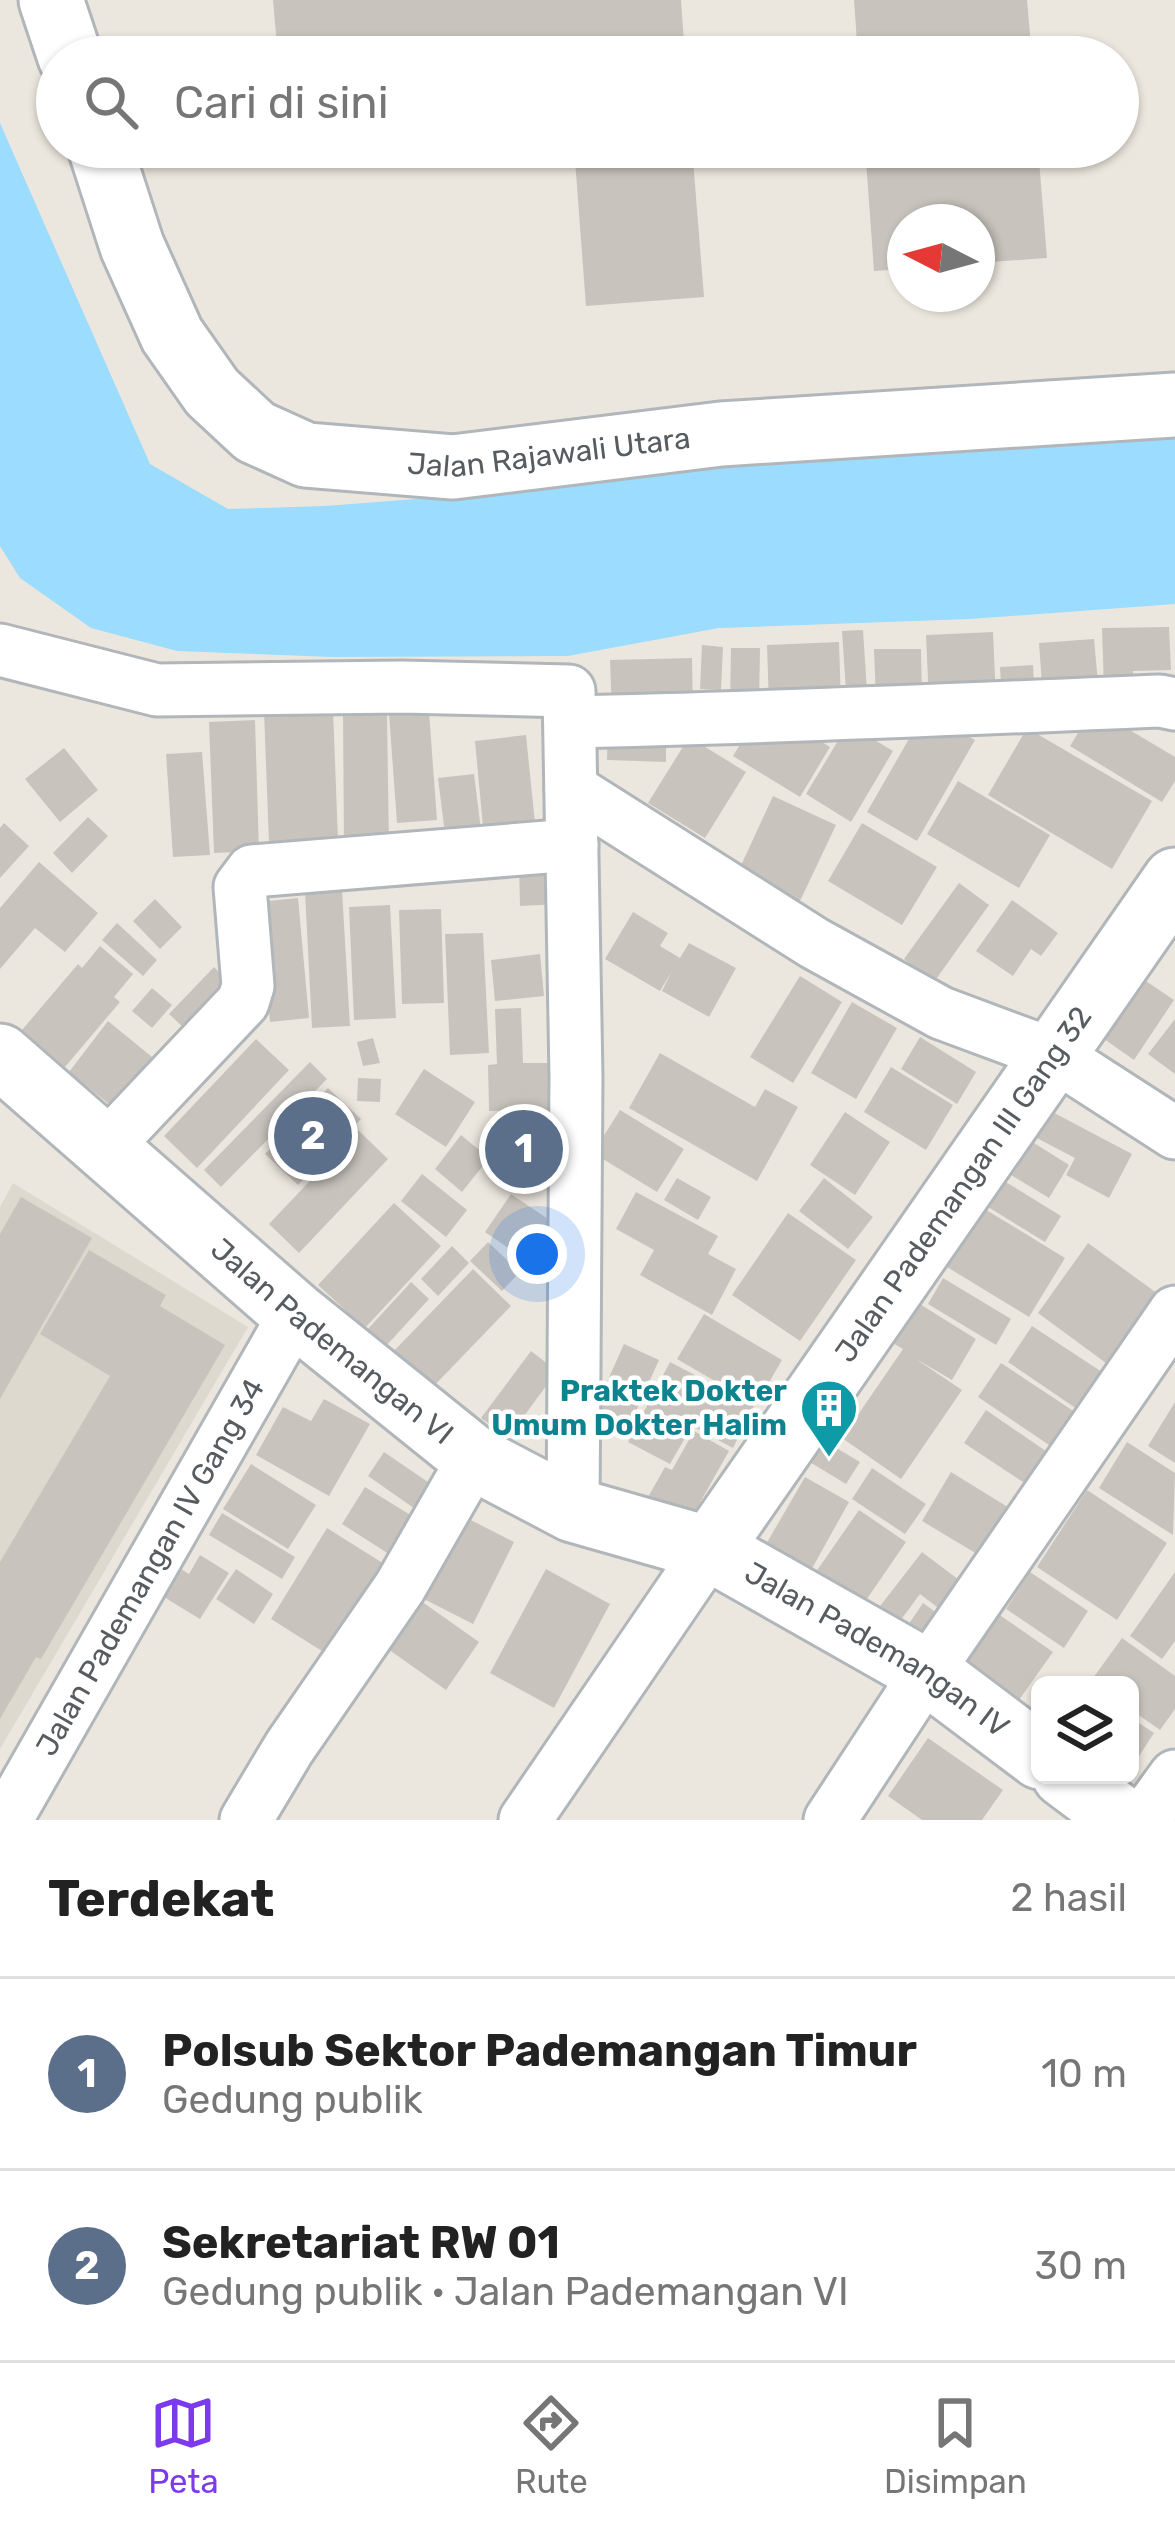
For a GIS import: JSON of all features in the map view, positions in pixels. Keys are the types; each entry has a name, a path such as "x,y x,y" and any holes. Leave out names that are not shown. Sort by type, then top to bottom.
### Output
{"street":[{"path":"51,0 63,36"},
{"name":"Jalan Rajawali Utara","path":"107,168 133,245 172,335 212,392 255,432 306,455 453,467 721,434 1175,405"},
{"path":"0,650 157,690 402,687 570,707 746,718 921,708 1175,704"},
{"path":"570,707 577,1077 573,1510"},
{"path":"571,789 832,953 941,1013 1054,1055 1175,1132"},
{"path":"104,1148 238,1012 248,986 240,887 252,871 572,845"},
{"name":"Jalan Pademangan III Gang 32","path":"710,1549 1175,880"},
{"name":"Jalan Pademangan VI","path":"0,1056 296,1314 474,1459 573,1510 710,1549"},
{"path":"830,1820 1175,1312"},
{"name":"Jalan Pademangan IV Gang 34","path":"6,1820 296,1314"},
{"path":"246,1820 400,1587 474,1459"},
{"path":"525,1820 710,1549"},
{"name":"Jalan Pademangan IV","path":"710,1549 927,1672 1031,1749"},
{"path":"1143,1820 1175,1776"},
{"path":"1076,1784 1124,1820"}],"shaded area":[{"path":"13,1183 248,1327 0,1749 0,1207"}],"water":[{"path":"0,123 150,464 228,509 519,491 750,446 1175,436 1175,604 970,619 719,628 568,656 332,657 177,651 91,628 20,578 0,546"}],"building":[{"path":"273,0 681,0 684,36 276,36"},
{"path":"854,0 1027,0 1030,36 857,36"},
{"path":"576,168 694,168 704,297 586,306"},
{"path":"867,168 1040,168 1047,258 995,262 995,204 887,204 887,270 874,271"},
{"path":"1169,627 1171,670 1133,671 1134,689 1104,690 1102,628"},
{"path":"863,630 868,706 847,707 842,631"},
{"path":"993,632 996,699 929,702 926,635"},
{"path":"1094,639 1099,694 1043,699 1039,643"},
{"path":"839,642 841,703 769,706 767,645"},
{"path":"702,645 723,647 721,690 700,689"},
{"path":"731,648 760,648 759,707 730,706"},
{"path":"874,649 921,649 922,700 876,701"},
{"path":"692,658 693,712 612,714 610,660"},
{"path":"1033,665 1035,701 1002,703 1000,667"},
{"path":"1093,708 1175,757 1175,781 1162,802 1070,746"},
{"path":"333,709 338,840 269,843 264,712"},
{"path":"925,711 975,740 917,841 867,812"},
{"path":"429,712 437,820 397,823 389,714"},
{"path":"387,714 389,847 344,848 343,715"},
{"path":"783,718 830,747 800,797 733,756 754,721"},
{"path":"255,720 259,851 214,853 209,722"},
{"path":"608,724 666,725 666,762 607,760"},
{"path":"848,724 893,751 851,822 806,794"},
{"path":"1027,728 1152,801 1112,869 988,795"},
{"path":"526,735 535,823 483,827 475,741"},
{"path":"689,737 746,772 705,838 648,803"},
{"path":"64,748 98,790 60,822 25,779"},
{"path":"202,752 210,855 173,857 166,754"},
{"path":"474,774 481,830 445,834 438,778"},
{"path":"958,781 1050,835 1019,888 927,834"},
{"path":"773,796 836,825 800,901 738,872"},
{"path":"88,817 108,836 72,873 53,853"},
{"path":"4,823 29,846 0,878 0,828"},
{"path":"862,823 937,867 902,925 828,881"},
{"path":"39,862 98,913 65,952 35,928 0,969 0,908"},
{"path":"561,863 562,904 520,906 519,864"},
{"path":"959,883 989,905 934,982 904,959"},
{"path":"342,890 350,1026 312,1028 305,892"},
{"path":"298,898 309,1018 270,1022 259,902"},
{"path":"155,899 182,927 160,949 133,921"},
{"path":"1012,900 1058,933 1041,956 1031,949 1013,976 976,951"},
{"path":"390,905 396,1018 354,1020 349,907"},
{"path":"441,909 444,1003 402,1004 399,910"},
{"path":"633,912 668,933 660,946 680,958 689,943 736,968 709,1017 662,991 672,971 660,991 605,959"},
{"path":"117,923 157,960 143,976 102,940"},
{"path":"483,933 489,1053 450,1055 445,934"},
{"path":"100,946 133,974 114,997 120,1002 65,1067 22,1030 78,964 82,968"},
{"path":"540,954 544,996 495,1001 491,960"},
{"path":"214,967 232,986 187,1031 169,1014"},
{"path":"1137,975 1174,1000 1134,1060 1097,1034"},
{"path":"800,976 842,1002 793,1083 750,1057"},
{"path":"152,988 172,1005 152,1028 132,1011"},
{"path":"852,1002 897,1028 856,1099 811,1073"},
{"path":"521,1008 523,1063 557,1063 558,1110 489,1111 488,1065 497,1064 495,1009"},
{"path":"1175,1019 1175,1074 1148,1054"},
{"path":"108,1021 163,1066 124,1116 69,1072"},
{"path":"920,1037 976,1072 957,1104 901,1069"},
{"path":"373,1038 380,1063 363,1066 357,1042"},
{"path":"256,1039 289,1070 197,1168 164,1136"},
{"path":"660,1053 755,1107 765,1089 798,1107 757,1181 629,1108"},
{"path":"310,1062 327,1079 221,1187 204,1170"},
{"path":"891,1067 953,1105 926,1150 864,1112"},
{"path":"424,1069 475,1102 446,1147 395,1114"},
{"path":"358,1078 381,1079 380,1102 357,1101"},
{"path":"328,1088 361,1119 298,1185 265,1154"},
{"path":"1043,1107 1132,1154 1109,1198 1066,1175 1075,1158 1029,1134"},
{"path":"620,1110 684,1149 657,1192 593,1153"},
{"path":"845,1112 890,1142 855,1195 810,1165"},
{"path":"546,1117 548,1179 503,1181 501,1118"},
{"path":"358,1130 388,1159 299,1253 269,1224"},
{"path":"461,1135 489,1158 462,1192 435,1169"},
{"path":"1031,1141 1069,1165 1049,1198 1011,1175"},
{"path":"422,1174 467,1210 446,1237 401,1201"},
{"path":"996,1176 1061,1216 1045,1242 980,1202"},
{"path":"677,1178 711,1197 698,1220 664,1200"},
{"path":"824,1178 873,1217 848,1249 799,1211"},
{"path":"636,1192 718,1236 708,1254 736,1269 712,1315 640,1275 654,1250 616,1229"},
{"path":"511,1194 551,1221 524,1259 485,1232"},
{"path":"21,1197 92,1238 0,1399 0,1234"},
{"path":"394,1203 441,1246 365,1328 318,1285"},
{"path":"983,1208 1065,1258 1029,1317 947,1267"},
{"path":"788,1213 856,1260 800,1341 732,1295"},
{"path":"488,1242 520,1272 502,1291 470,1261"},
{"path":"1088,1243 1165,1299 1114,1369 1038,1313"},
{"path":"452,1246 469,1263 438,1296 421,1279"},
{"path":"89,1250 166,1295 160,1306 225,1345 41,1659 36,1657 0,1719 0,1562 110,1376 40,1334"},
{"path":"473,1269 511,1306 429,1391 391,1354"},
{"path":"943,1278 1011,1319 996,1345 928,1304"},
{"path":"411,1282 429,1299 385,1347 367,1330"},
{"path":"910,1298 976,1339 952,1380 916,1359 962,1390 901,1479 842,1438 903,1349 886,1339"},
{"path":"704,1314 782,1360 756,1405 677,1359"},
{"path":"1032,1326 1102,1372 1077,1409 1008,1362"},
{"path":"624,1344 659,1360 624,1438 589,1422"},
{"path":"531,1351 557,1371 508,1438 481,1418"},
{"path":"670,1362 754,1406 733,1448 692,1426 670,1464 628,1442"},
{"path":"1001,1363 1081,1416 1058,1451 978,1397"},
{"path":"324,1399 370,1424 329,1496 256,1455 283,1407 311,1421"},
{"path":"1175,1402 1175,1463 1148,1446"},
{"path":"986,1410 1053,1456 1032,1488 964,1443"},
{"path":"694,1431 729,1451 693,1515 643,1506 665,1467 672,1470"},
{"name":"Praktek Dokter Umum Dokter Halim","path":"811,1433 860,1462 846,1484 798,1455"},
{"path":"1127,1442 1175,1473 1173,1535 1099,1488"},
{"path":"384,1452 447,1495 431,1520 368,1476"},
{"path":"251,1464 316,1505 288,1549 223,1509"},
{"path":"872,1468 926,1504 905,1534 852,1499"},
{"path":"951,1472 1011,1509 982,1557 922,1521"},
{"path":"805,1477 849,1502 810,1572 765,1546"},
{"path":"365,1487 430,1527 406,1565 342,1524"},
{"path":"1087,1490 1167,1543 1117,1620 1037,1567"},
{"path":"859,1510 906,1542 858,1612 811,1579"},
{"path":"222,1513 295,1557 282,1579 209,1535"},
{"path":"459,1514 514,1542 473,1624 418,1596"},
{"path":"327,1528 389,1567 333,1658 271,1619"},
{"path":"922,1552 971,1589 950,1617 920,1594 897,1625 877,1610"},
{"path":"200,1555 229,1573 200,1619 154,1591 171,1563 189,1574"},
{"path":"236,1569 273,1594 254,1624 216,1599"},
{"path":"546,1569 610,1604 554,1708 490,1673"},
{"path":"1030,1572 1088,1611 1064,1648 1006,1609"},
{"path":"1175,1572 1175,1641 1162,1659 1130,1636"},
{"path":"404,1589 479,1642 446,1690 371,1637"},
{"path":"923,1603 948,1621 930,1649 904,1631"},
{"path":"997,1613 1053,1652 1036,1676 1031,1676 1014,1707 959,1668"},
{"path":"1122,1638 1175,1676 1175,1709 1160,1730 1139,1715 1139,1676 1095,1676"},
{"path":"1139,1723 1154,1733 1139,1756"},
{"path":"928,1738 1003,1790 982,1820 922,1820 888,1796"}],"place":[{"name":"Sekretariat RW 01","path":"313,1136"},
{"name":"Polsub Sektor Pademangan Timur","path":"524,1149"},
{"name":"Praktek Dokter Umum Dokter Halim","path":"829,1459"}]}
